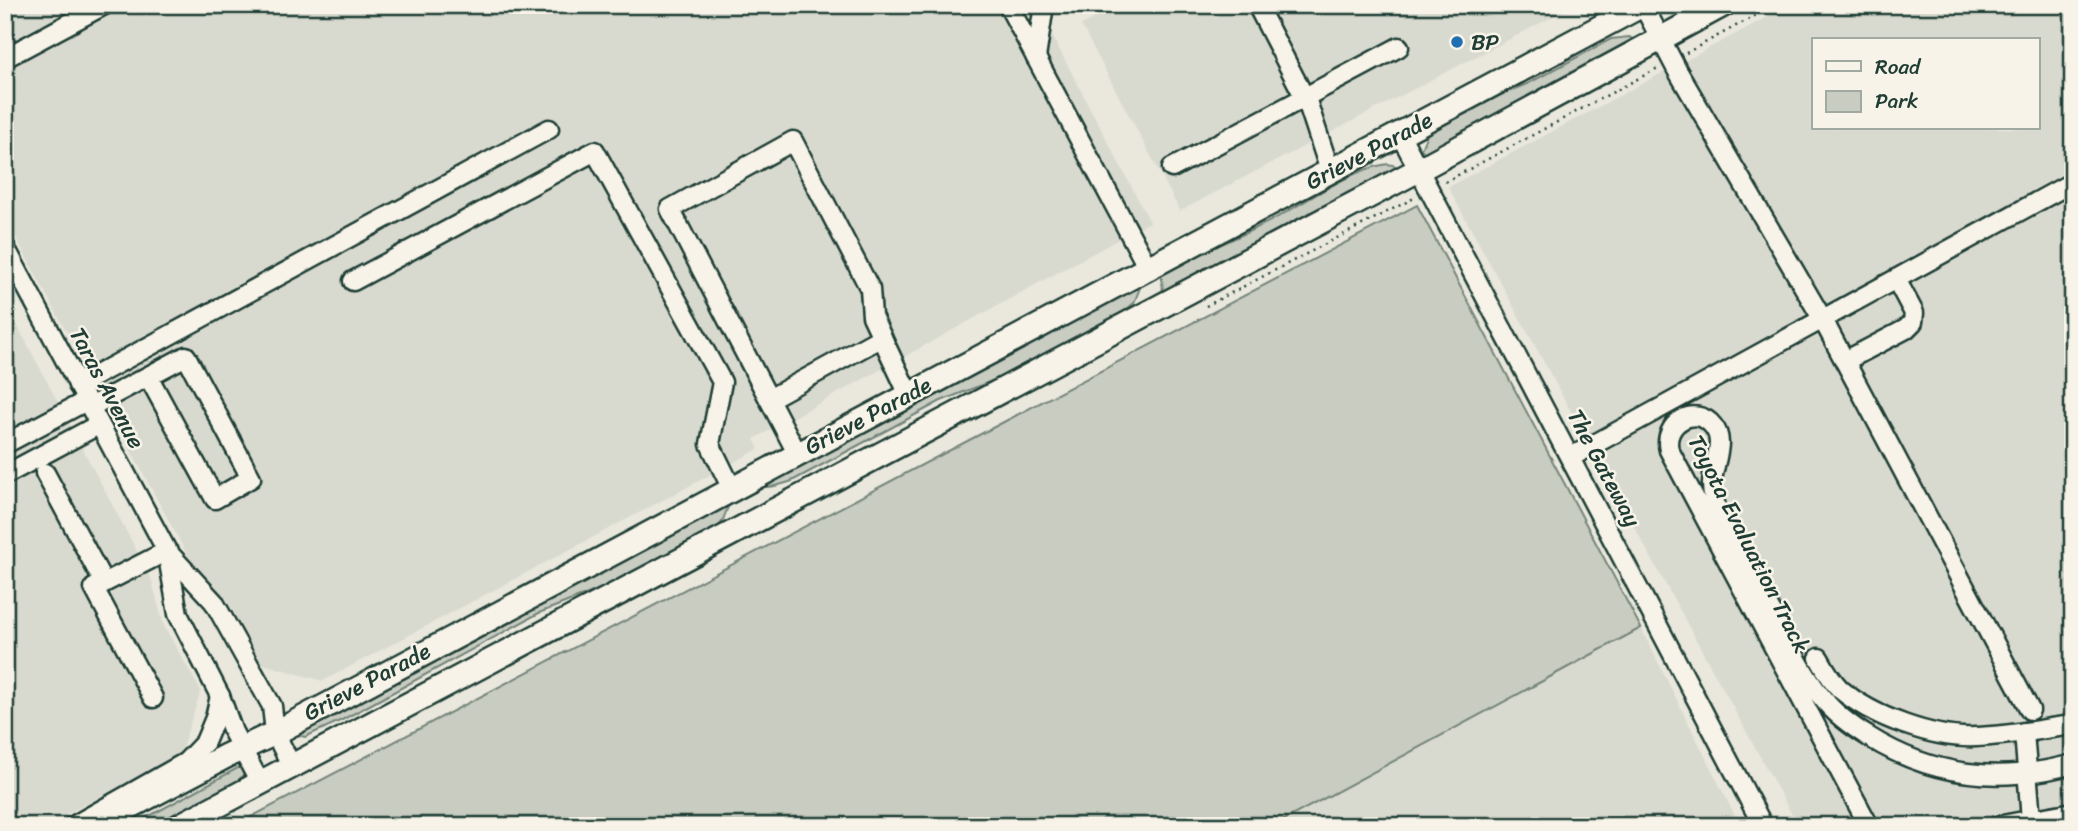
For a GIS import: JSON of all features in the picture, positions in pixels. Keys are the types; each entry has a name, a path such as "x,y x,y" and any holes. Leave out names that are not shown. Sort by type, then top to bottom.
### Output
{"main road":[{"name":"Grieve Parade","path":"93,826 275,733 1642,5"},
{"name":"Grieve Parade","path":"179,826 290,765 1425,179 1723,5"}],"street":[{"path":"5,58 104,5"},
{"path":"1008,5 1148,268"},
{"path":"1036,58 1044,5"},
{"path":"1257,5 1304,97 1331,171"},
{"path":"1642,5 1822,320 2030,710"},
{"path":"1172,168 1399,47"},
{"path":"78,384 549,129"},
{"name":"The Gateway","path":"1400,134 1763,826"},
{"path":"797,453 670,209 793,141 870,289 872,316 909,395"},
{"path":"352,281 595,151 722,382 710,444 732,489"},
{"path":"1571,457 2073,182"},
{"name":"Taras Avenue","path":"5,247 166,551 214,602 272,706 275,733 290,765"},
{"path":"1844,361 1913,322 1914,313 1896,279"},
{"path":"769,399 882,337"},
{"path":"5,444 186,356 251,478 215,499 148,376"},
{"name":"Toyota Evaluation Track","path":"1869,826 1669,450 1670,432 1684,419 1704,419 1716,430 1719,443 1712,483 1713,500 1719,515 1795,656 1824,701 1849,724 1891,751 1931,766 1965,774 2012,775 2053,770 2073,764"},
{"path":"5,475 98,425"},
{"path":"45,473 104,583"},
{"path":"153,698 94,589 166,551"},
{"name":"Taras Avenue","path":"166,551 178,614 260,783"},
{"path":"1819,658 1826,672 1840,688 1872,711 1920,729 1974,737 2073,725"},
{"path":"73,826 186,762 205,742 215,718 219,696"},
{"path":"2024,732 2031,820"},
{"path":"1997,826 2073,812"}],"path":[{"path":"1425,179 1672,61 1775,5"}],"shaded area":[{"path":"5,5 1036,5 1150,222 754,439 759,449 323,681 256,662 219,595 191,562 5,218"},
{"path":"1120,5 1575,5 1180,211 1081,25"},
{"path":"1790,5 2073,5 2073,826 1798,826 1448,187"},
{"path":"5,302 151,578 164,626 201,691 180,754 45,826 5,826"},
{"path":"1641,628 1740,826 1273,826"}],"green space":[{"path":"1611,39 1633,39 1628,46 1427,152 1421,149 1428,132 1452,115 1529,83"},
{"path":"1388,164 1396,166 1394,170 1163,294 1159,270 1258,227 1359,172"},
{"path":"1417,205 1641,628 1273,826 234,826"},
{"path":"1143,280 1134,303 1122,313 1007,375 941,401 792,481 770,487 756,486"},
{"path":"730,502 722,522 714,532 608,586 539,613 342,720 305,737 289,733"},
{"path":"247,763 247,772 229,789 161,826 131,826"}],"place":[{"name":"BP","path":"1457,42"}]}
